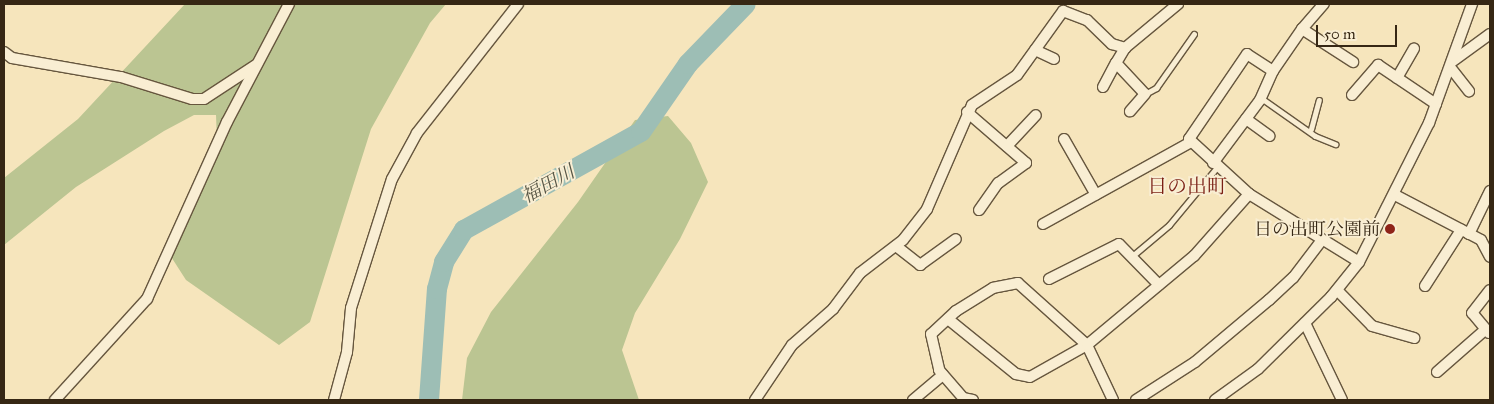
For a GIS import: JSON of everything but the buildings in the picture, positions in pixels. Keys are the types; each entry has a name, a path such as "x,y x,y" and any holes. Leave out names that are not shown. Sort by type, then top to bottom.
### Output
{"street":[{"path":"55,400 147,299 257,65 289,4"},
{"path":"334,400 347,352 351,308 392,179 417,133 518,4"},
{"path":"1103,87 1125,48 1176,4"},
{"path":"1215,164 1261,97 1273,71 1302,29 1324,4"},
{"path":"1216,400 1258,369 1337,290 1358,262 1395,195 1436,104 1472,4"},
{"path":"756,400 792,345 833,309 860,273 896,246 927,209 967,112 1017,75 1063,11 1087,20 1112,44 1125,48"},
{"path":"1302,29 1353,62"},
{"path":"1451,64 1490,34"},
{"path":"1397,78 1414,49"},
{"path":"1035,50 1054,59"},
{"path":"4,52 12,58 121,78 192,99 204,99 257,65"},
{"path":"1273,71 1247,54 1189,139 1249,194 1358,262"},
{"path":"1116,63 1145,94 1130,111"},
{"path":"1451,64 1470,91"},
{"path":"1352,95 1378,65 1436,104"},
{"path":"967,112 1026,163 998,183 979,210"},
{"path":"1007,146 1036,115"},
{"path":"1246,119 1269,136"},
{"path":"1064,139 1096,195"},
{"path":"1043,224 1191,142"},
{"path":"1425,286 1465,232 1490,190"},
{"path":"948,319 1016,374 1030,378 1087,345 1159,286 1194,256 1249,194"},
{"path":"1395,195 1481,240 1490,257"},
{"path":"896,246 920,265 956,240"},
{"path":"1136,400 1195,362 1269,300 1294,278 1322,240"},
{"path":"1049,279 1119,244 1159,286"},
{"path":"973,400 963,398 943,375 931,350 931,334 948,319 993,288 1018,283 1087,345 1113,400"},
{"path":"1337,290 1372,326 1414,338"},
{"path":"1439,366 1488,332 1472,313 1490,290"},
{"path":"1305,322 1342,400"},
{"path":"913,400 943,375"}],"lane":[{"path":"1145,94 1156,88 1194,34"},
{"path":"1261,97 1335,144"},
{"path":"1311,129 1320,100"},
{"path":"1131,257 1169,225 1215,164"}],"green space":[{"path":"185,4 446,4 430,23 371,129 310,322 279,345 186,280 168,252 217,142 216,115 194,115 164,131 76,187 4,245 4,178 78,119"},
{"path":"668,116 691,143 708,182 680,239 635,313 622,350 639,400 462,400 467,358 491,312 578,202 635,120"}],"waterway":[{"name":"福田川","path":"429,400 437,289 444,262 464,230 641,132 688,64 746,4"}],"place":[{"name":"日の出町公園前","path":"1390,229"}],"district":[{"name":"日の出町","path":"1187,186"}]}
